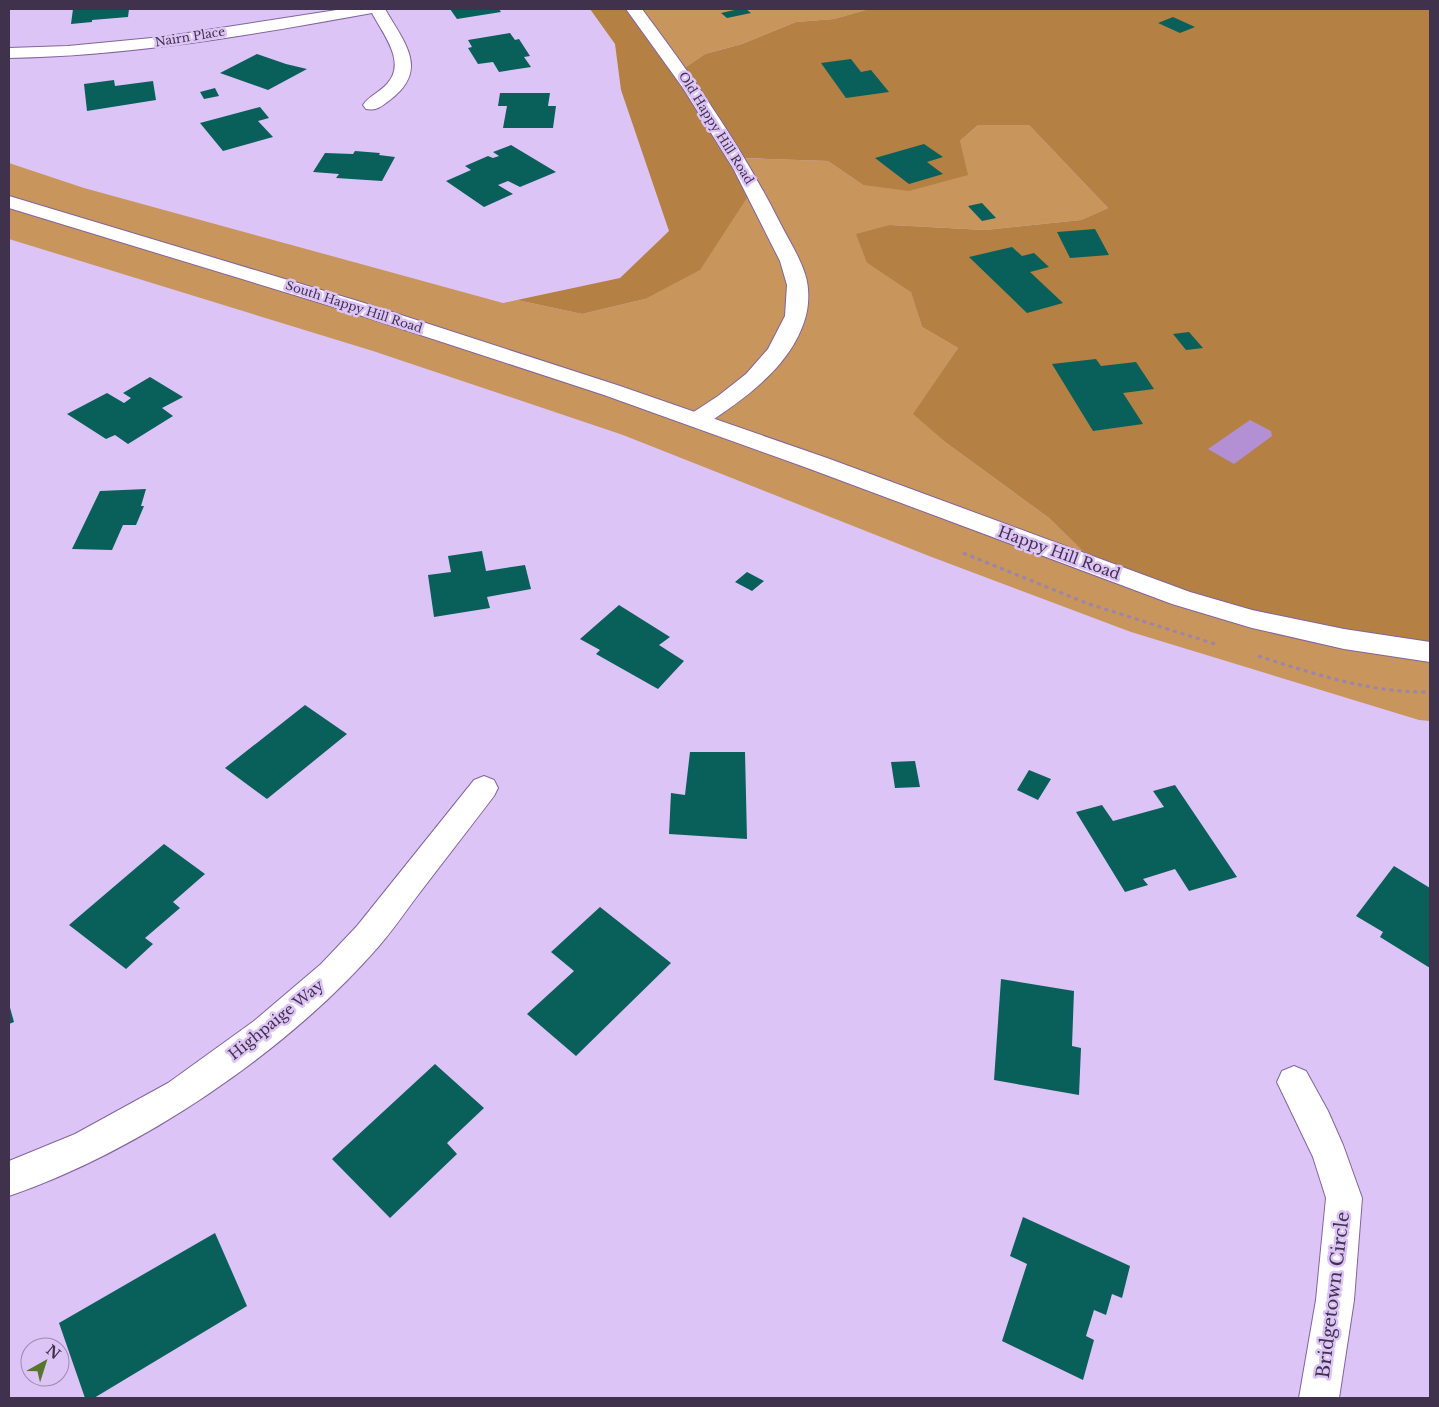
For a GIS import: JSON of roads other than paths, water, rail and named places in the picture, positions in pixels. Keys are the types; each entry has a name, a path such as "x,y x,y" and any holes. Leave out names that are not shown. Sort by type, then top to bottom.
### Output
{"street":[{"name":"Nairn Place","path":"9,53 68,52 162,42 371,9"},
{"path":"372,106 389,94 400,83 405,69 404,57 377,9"},
{"name":"Old Happy Hill Road","path":"634,9 696,92 737,158 754,188 795,273 798,297 794,321 782,345 762,371 734,396 697,420"},
{"name":"South Happy Hill Road","path":"9,202 272,281 551,370 697,420"},
{"name":"Happy Hill Road","path":"697,420 1182,598 1252,619 1344,639 1430,652"},
{"name":"Highpaige Way","path":"9,1180 88,1146 180,1094 266,1032 332,974 368,936 484,788"},
{"name":"Bridgetown Circle","path":"1294,1082 1320,1131 1344,1198 1335,1300 1319,1398"}]}
